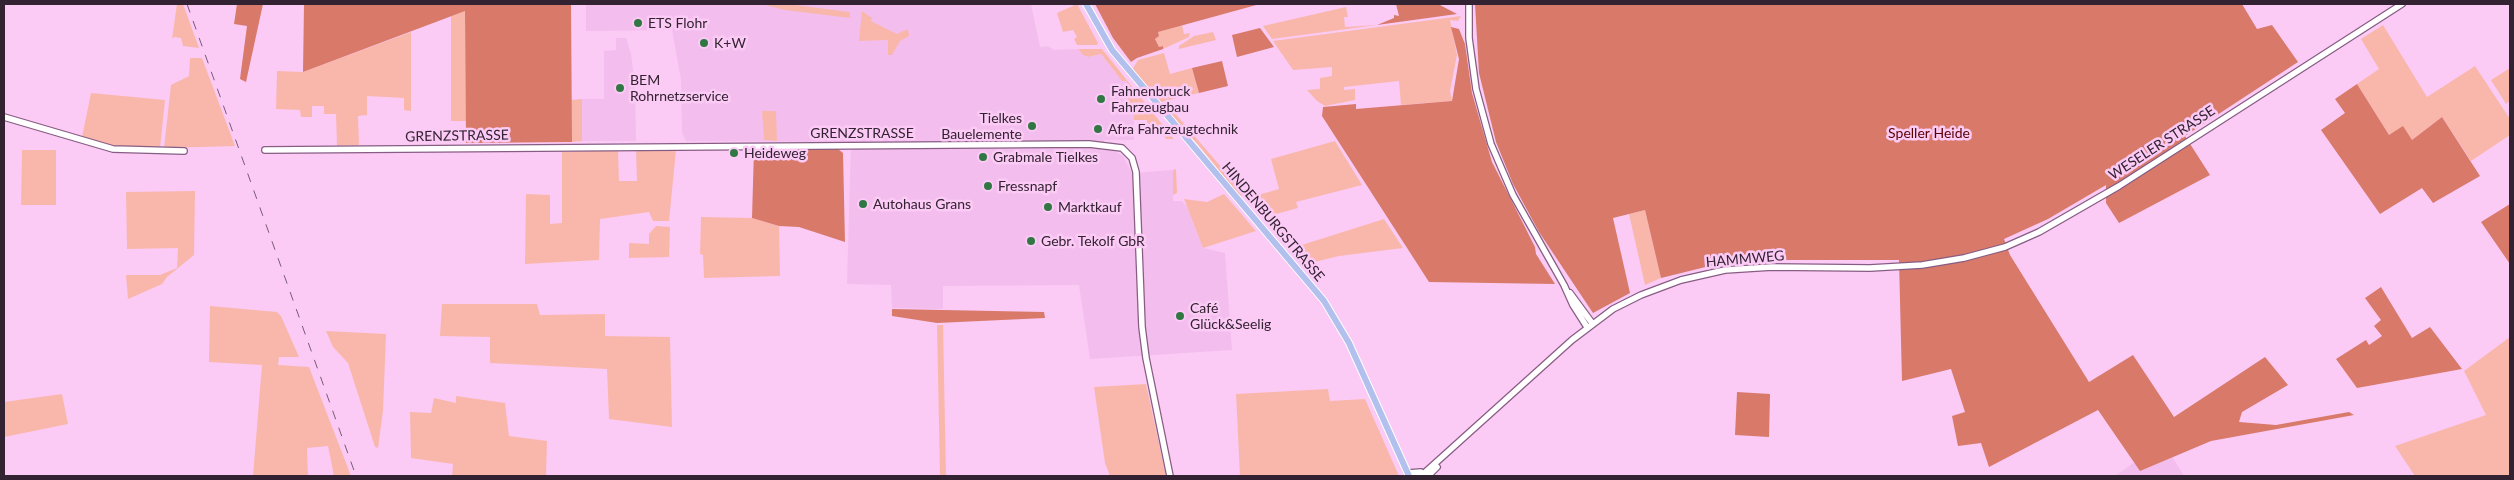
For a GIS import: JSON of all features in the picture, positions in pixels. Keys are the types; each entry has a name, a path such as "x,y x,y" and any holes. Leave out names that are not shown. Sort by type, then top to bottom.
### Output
{"main road":[{"name":"HINDENBURGSTRASSE","path":"1086,4 1112,50 1324,301 1349,343 1408,475"},
{"path":"1470,4 1469,38 1476,89 1491,144 1513,195 1564,285 1590,326"},
{"name":"WESELER STRASSE","path":"1919,265 1964,258 2005,247 2070,216 2402,4"},
{"path":"4,117 113,149 184,151"},
{"name":"GRENZSTRASSE","path":"265,150 1089,144 1122,148 1132,158 1136,172 1142,327 1146,358 1170,476"},
{"name":"HAMMWEG","path":"1408,475 1419,475 1453,449 1590,326 1614,309 1647,292 1681,280 1717,272 1772,267 1870,268 1919,265"},
{"name":"HAMMWEG","path":"1428,476 1453,449"}],"shaded area":[{"path":"177,4 183,4 199,48 183,46 181,38 174,37 172,39"},
{"path":"586,4 1031,4 1040,47 1048,46 1054,50 1078,49 1083,55 1088,57 1101,54 1118,76 1127,81 1128,103 1134,112 1134,140 1104,140 1104,149 1114,151 1123,156 1132,173 1173,170 1173,201 1182,201 1187,207 1203,248 1225,253 1232,350 1090,359 1079,285 943,286 943,309 892,308 891,285 847,284 851,142 686,141 682,133 681,80 672,30 586,31"},
{"path":"761,4 787,4 850,12 850,18 785,10"},
{"path":"1077,4 1098,43 1097,45 1077,45 1074,39 1077,37 1073,30 1063,32 1057,13"},
{"path":"1346,7 1348,17 1344,17 1345,27 1377,25 1272,39 1263,26"},
{"path":"465,11 466,121 451,121 451,16"},
{"path":"862,11 872,18 871,21 897,34 908,29 909,36 900,41 892,55 888,55 888,40 859,41"},
{"path":"1461,16 1458,21 1450,20 1457,55 1450,91 1452,101 1401,105 1399,81 1344,87 1344,90 1355,89 1355,100 1325,106 1317,101 1307,90 1320,89 1320,78 1332,76 1332,67 1293,70 1273,41"},
{"path":"1182,25 1184,34 1190,33 1189,37 1163,49 1163,46 1159,47 1155,39 1159,36 1157,32"},
{"path":"2383,25 2427,97 2475,66 2510,119 2510,135 2471,161 2442,117 2412,140 2389,135 2357,84 2379,69 2361,39"},
{"path":"411,32 411,111 404,110 404,98 367,96 367,115 358,116 359,145 337,146 336,114 324,114 324,106 312,106 312,117 301,117 300,110 276,109 277,71 303,72"},
{"path":"1213,32 1216,40 1179,49 1179,46 1194,36"},
{"path":"616,38 626,38 631,54 635,86 636,141 582,141 582,99 604,99 604,51 616,50"},
{"path":"1078,49 1102,49 1174,139 1166,139 1159,127 1147,123 1147,120 1134,120 1134,112 1128,103 1127,81 1122,81 1101,54 1088,57 1083,55"},
{"path":"1164,53 1170,74 1192,68 1199,93 1161,102 1132,70 1138,60"},
{"path":"190,58 202,58 235,146 164,148 171,85 189,76"},
{"path":"2510,68 2510,101 2506,104 2491,80"},
{"path":"91,93 165,100 160,148 122,149 82,137"},
{"path":"582,99 582,141 572,142 571,100"},
{"path":"1167,104 1246,196 1239,195 1195,141 1184,132 1165,109"},
{"path":"762,111 776,111 777,141 764,140"},
{"path":"1335,141 1362,185 1296,202 1298,208 1265,217 1248,198 1279,189 1271,159"},
{"path":"22,150 56,150 56,205 21,205"},
{"path":"618,150 619,181 637,181 636,150 676,150 669,221 653,221 649,212 600,219 599,260 525,264 526,194 550,195 550,224 562,223 562,152"},
{"path":"1176,169 1177,193 1173,195 1173,170"},
{"path":"195,191 194,255 167,277 162,284 128,299 126,275 160,275 177,268 178,248 127,249 126,192"},
{"path":"1224,194 1256,231 1203,248 1184,199 1207,202"},
{"path":"1645,210 1661,278 1645,285 1629,214"},
{"path":"701,217 752,218 779,226 780,276 704,278 703,255 700,254"},
{"path":"1384,219 1403,248 1339,256 1302,265 1289,249"},
{"path":"656,226 670,227 669,257 629,258 629,243 649,244 649,234"},
{"path":"442,304 537,304 540,315 605,314 605,336 670,337 672,427 609,419 607,369 490,363 490,337 440,336"},
{"path":"210,306 277,312 281,316 299,357 279,357 278,365 309,367 351,476 334,476 328,446 307,448 308,476 253,476 262,365 209,362"},
{"path":"937,325 943,325 946,476 940,476"},
{"path":"326,331 386,334 383,411 378,448 375,447 348,363 333,347"},
{"path":"2510,337 2510,476 2415,476 2395,446 2486,415 2464,371"},
{"path":"1146,384 1166,476 1110,476 1105,463 1094,387"},
{"path":"1328,389 1330,401 1365,399 1399,476 1240,476 1236,394"},
{"path":"62,394 68,424 4,437 4,402"},
{"path":"456,396 505,403 509,436 547,441 546,476 452,476 453,464 411,458 410,412 431,413 434,398 456,403"},
{"path":"2163,442 2184,476 2115,476"}],"green space":[{"path":"237,4 263,4 246,82 240,79 247,26 234,24"},
{"path":"304,4 571,4 572,142 466,143 465,11 303,72"},
{"path":"1095,4 1260,4 1158,32 1159,36 1155,39 1159,47 1163,46 1163,49 1131,62 1113,38"},
{"path":"1396,4 1438,4 1457,14 1377,25 1394,18 1394,15 1399,16"},
{"name":"Speller Heide","path":"1475,4 2242,4 2257,29 2272,25 2298,62 2185,136 2210,175 2119,223 2106,203 2106,185 2048,219 2004,239 2010,255 2089,382 2133,355 2174,417 2265,357 2288,385 2242,412 2239,422 2276,425 2349,412 2354,415 2211,441 2140,471 2098,410 1989,467 1981,443 1958,446 1952,416 1965,412 1951,369 1902,381 1899,260 1734,260 1661,278 1645,210 1613,218 1630,293 1593,313 1539,232 1513,184 1496,142 1479,73"},
{"path":"1451,27 1459,29 1465,44 1472,93 1492,162 1535,247 1536,254 1555,284 1429,282 1322,116 1323,107 1356,104 1356,109 1452,101 1459,59"},
{"path":"1260,28 1274,47 1237,57 1232,35"},
{"path":"1222,61 1228,86 1199,93 1192,68"},
{"path":"2357,84 2389,135 2403,126 2412,140 2442,117 2480,176 2433,203 2422,188 2380,214 2321,130 2345,113 2335,99"},
{"path":"754,149 838,149 843,153 845,242 799,227 779,226 752,218"},
{"path":"2510,204 2510,264 2481,222"},
{"path":"2381,287 2412,338 2430,327 2462,369 2357,388 2336,359 2366,340 2369,345 2382,336 2374,326 2381,320 2365,298"},
{"path":"892,309 1044,312 1045,318 937,323 892,316"},
{"path":"1737,392 1770,394 1769,437 1735,435"}],"railway":[{"path":"187,4 356,476"}],"place":[{"name":"ETS Flohr","path":"638,23"},
{"name":"K+W","path":"704,43"},
{"name":"BEM Rohrnetzservice","path":"620,88"},
{"name":"Fahnenbruck Fahrzeugbau","path":"1101,99"},
{"name":"Tielkes Bauelemente","path":"1032,126"},
{"name":"Afra Fahrzeugtechnik","path":"1098,129"},
{"name":"Heideweg","path":"734,153"},
{"name":"Grabmale Tielkes","path":"983,157"},
{"name":"Fressnapf","path":"988,186"},
{"name":"Autohaus Grans","path":"863,204"},
{"name":"Marktkauf","path":"1048,207"},
{"name":"Gebr. Tekolf GbR","path":"1031,241"},
{"name":"Café Glück&Seelig","path":"1180,316"}]}
